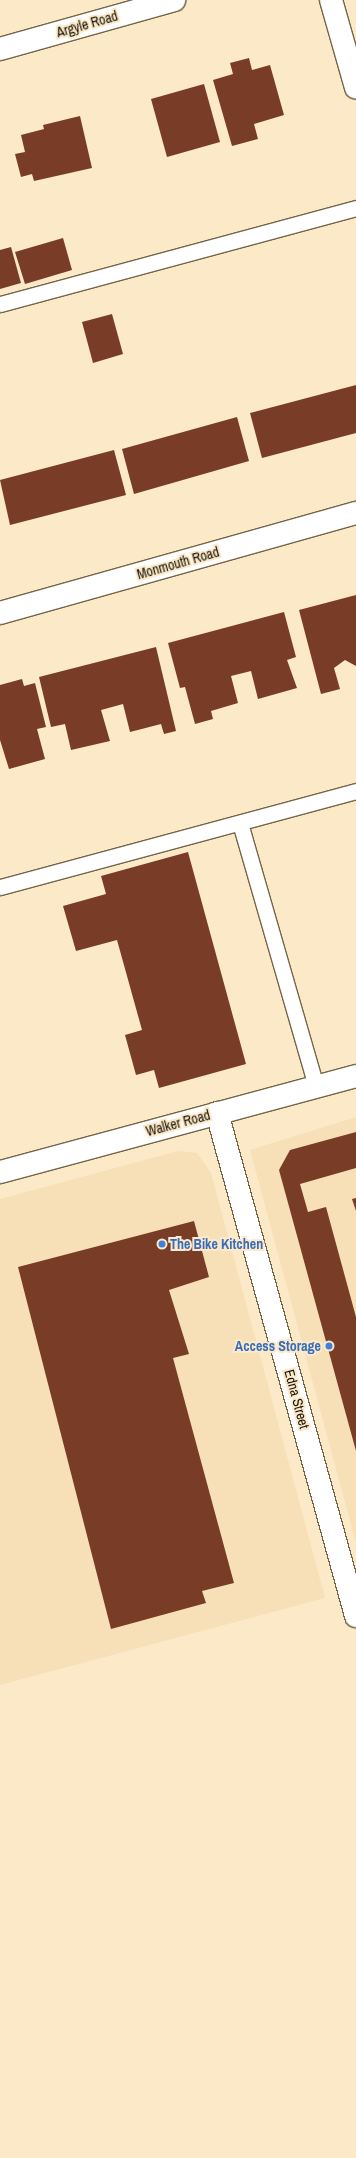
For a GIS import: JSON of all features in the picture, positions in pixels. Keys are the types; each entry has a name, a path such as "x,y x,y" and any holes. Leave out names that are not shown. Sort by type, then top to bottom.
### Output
{"street":[{"name":"Argyle Road","path":"0,49 174,0"},
{"path":"331,0 356,88"},
{"name":"Monmouth Road","path":"0,613 356,514"},
{"name":"Walker Road","path":"0,1172 217,1112 356,1076"},
{"name":"Edna Street","path":"217,1112 356,1616"}],"lane":[{"path":"0,304 356,208"},
{"path":"0,887 356,791"},
{"path":"240,823 316,1086"}],"shaded area":[{"name":"Access Storage","path":"356,1117 356,1543 250,1150"},
{"path":"178,1151 197,1153 211,1173 325,1598 0,1685 0,1199"}],"building":[{"path":"249,58 252,70 270,65 284,115 254,124 258,139 232,146 213,80 233,74 230,63"},
{"path":"204,84 220,142 167,157 151,99"},
{"path":"80,116 92,168 34,181 32,174 21,177 15,154 25,152 21,135 44,129 43,125"},
{"path":"63,238 72,270 25,284 15,252"},
{"path":"11,247 21,283 0,289 0,250"},
{"path":"112,314 123,354 93,363 82,322"},
{"path":"356,385 356,433 262,458 250,413"},
{"path":"237,417 249,461 134,494 122,449"},
{"path":"114,450 126,495 10,525 0,480"},
{"path":"356,595 356,666 345,660 334,668 340,689 321,694 299,610"},
{"path":"284,612 296,657 287,660 297,688 258,699 251,671 231,676 238,703 211,711 213,719 195,724 185,687 180,688 168,643"},
{"path":"156,647 176,731 164,734 161,724 130,732 123,704 101,710 110,741 71,750 65,724 51,727 39,677"},
{"path":"22,679 24,686 35,683 46,727 37,729 45,759 9,769 0,740 0,685"},
{"path":"188,852 246,1064 159,1088 154,1070 136,1075 125,1035 142,1030 117,940 76,951 63,906 106,894 101,876"},
{"path":"356,1132 356,1168 300,1184 308,1212 326,1207 356,1317 356,1451 279,1170 290,1150"},
{"path":"356,1198 356,1211 352,1199"},
{"path":"194,1221 209,1277 169,1290 189,1354 173,1358 234,1583 202,1591 206,1603 111,1629 18,1267"}],"place":[{"name":"The Bike Kitchen","path":"162,1244"},
{"name":"Access Storage","path":"329,1346"}]}
